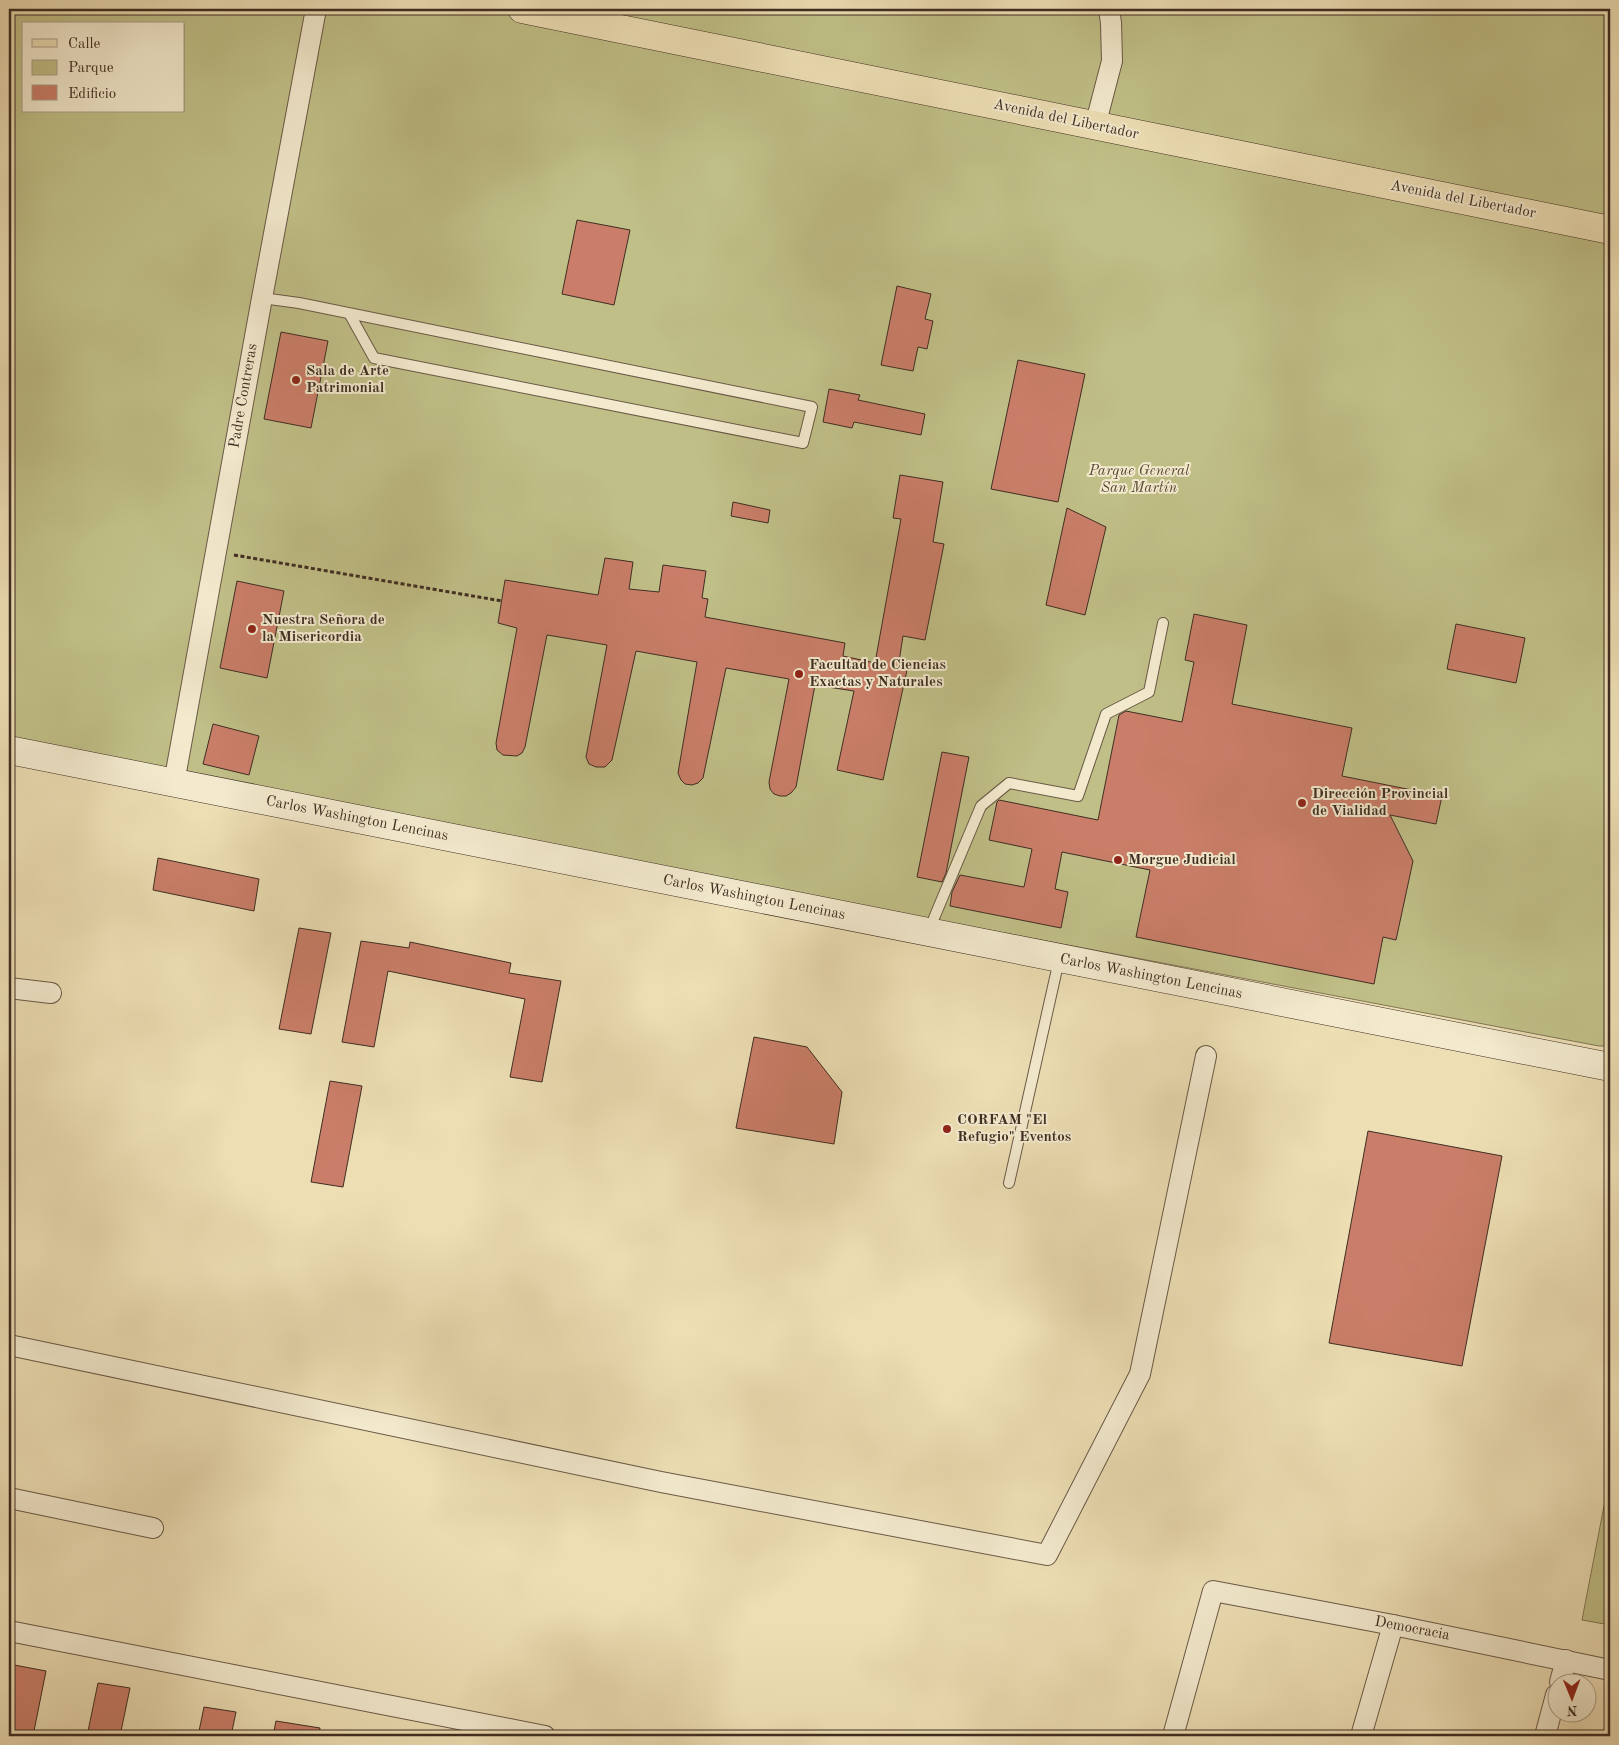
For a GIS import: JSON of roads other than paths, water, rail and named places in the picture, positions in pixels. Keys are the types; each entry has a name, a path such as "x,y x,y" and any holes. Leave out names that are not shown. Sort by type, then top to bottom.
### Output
{"main road":[{"name":"Avenida del Libertador","path":"522,9 1610,230"},
{"name":"Carlos Washington Lencinas","path":"9,750 1610,1068"},
{"name":"Carlos Washington Lencinas","path":"1499,1046 1610,1057"}],"street":[{"name":"Padre Contreras","path":"174,783 316,9"},
{"path":"1095,126 1112,61 1109,9"},
{"path":"9,988 51,993"},
{"path":"9,1345 661,1482 1047,1555 1140,1374 1206,1056"},
{"path":"9,1498 153,1528"},
{"name":"Democracia","path":"1173,1736 1212,1591 1393,1624 1610,1670"},
{"path":"1360,1736 1393,1624"},
{"path":"9,1631 545,1736"},
{"path":"1563,1672 1566,1660"},
{"path":"1545,1736 1549,1722"}],"lane":[{"path":"262,298 287,300 812,406 803,443 374,358 349,313"},
{"path":"930,933 934,918 981,806 1009,783 1078,796 1106,714 1149,692 1162,622"},
{"path":"1009,1183 1059,959"}],"place":[{"name":"Sala de Arte Patrimonial","path":"296,380"},
{"name":"Nuestra Señora de la Misericordia","path":"252,629"},
{"name":"Facultad de Ciencias Exactas y Naturales","path":"799,674"},
{"name":"Dirección Provincial de Vialidad","path":"1302,803"},
{"name":"Morgue Judicial","path":"1118,860"},
{"name":"CORFAM \"El Refugio\" Eventos","path":"947,1129"}],"park label":[{"name":"Parque General San Martín","path":"1139,480"}]}
